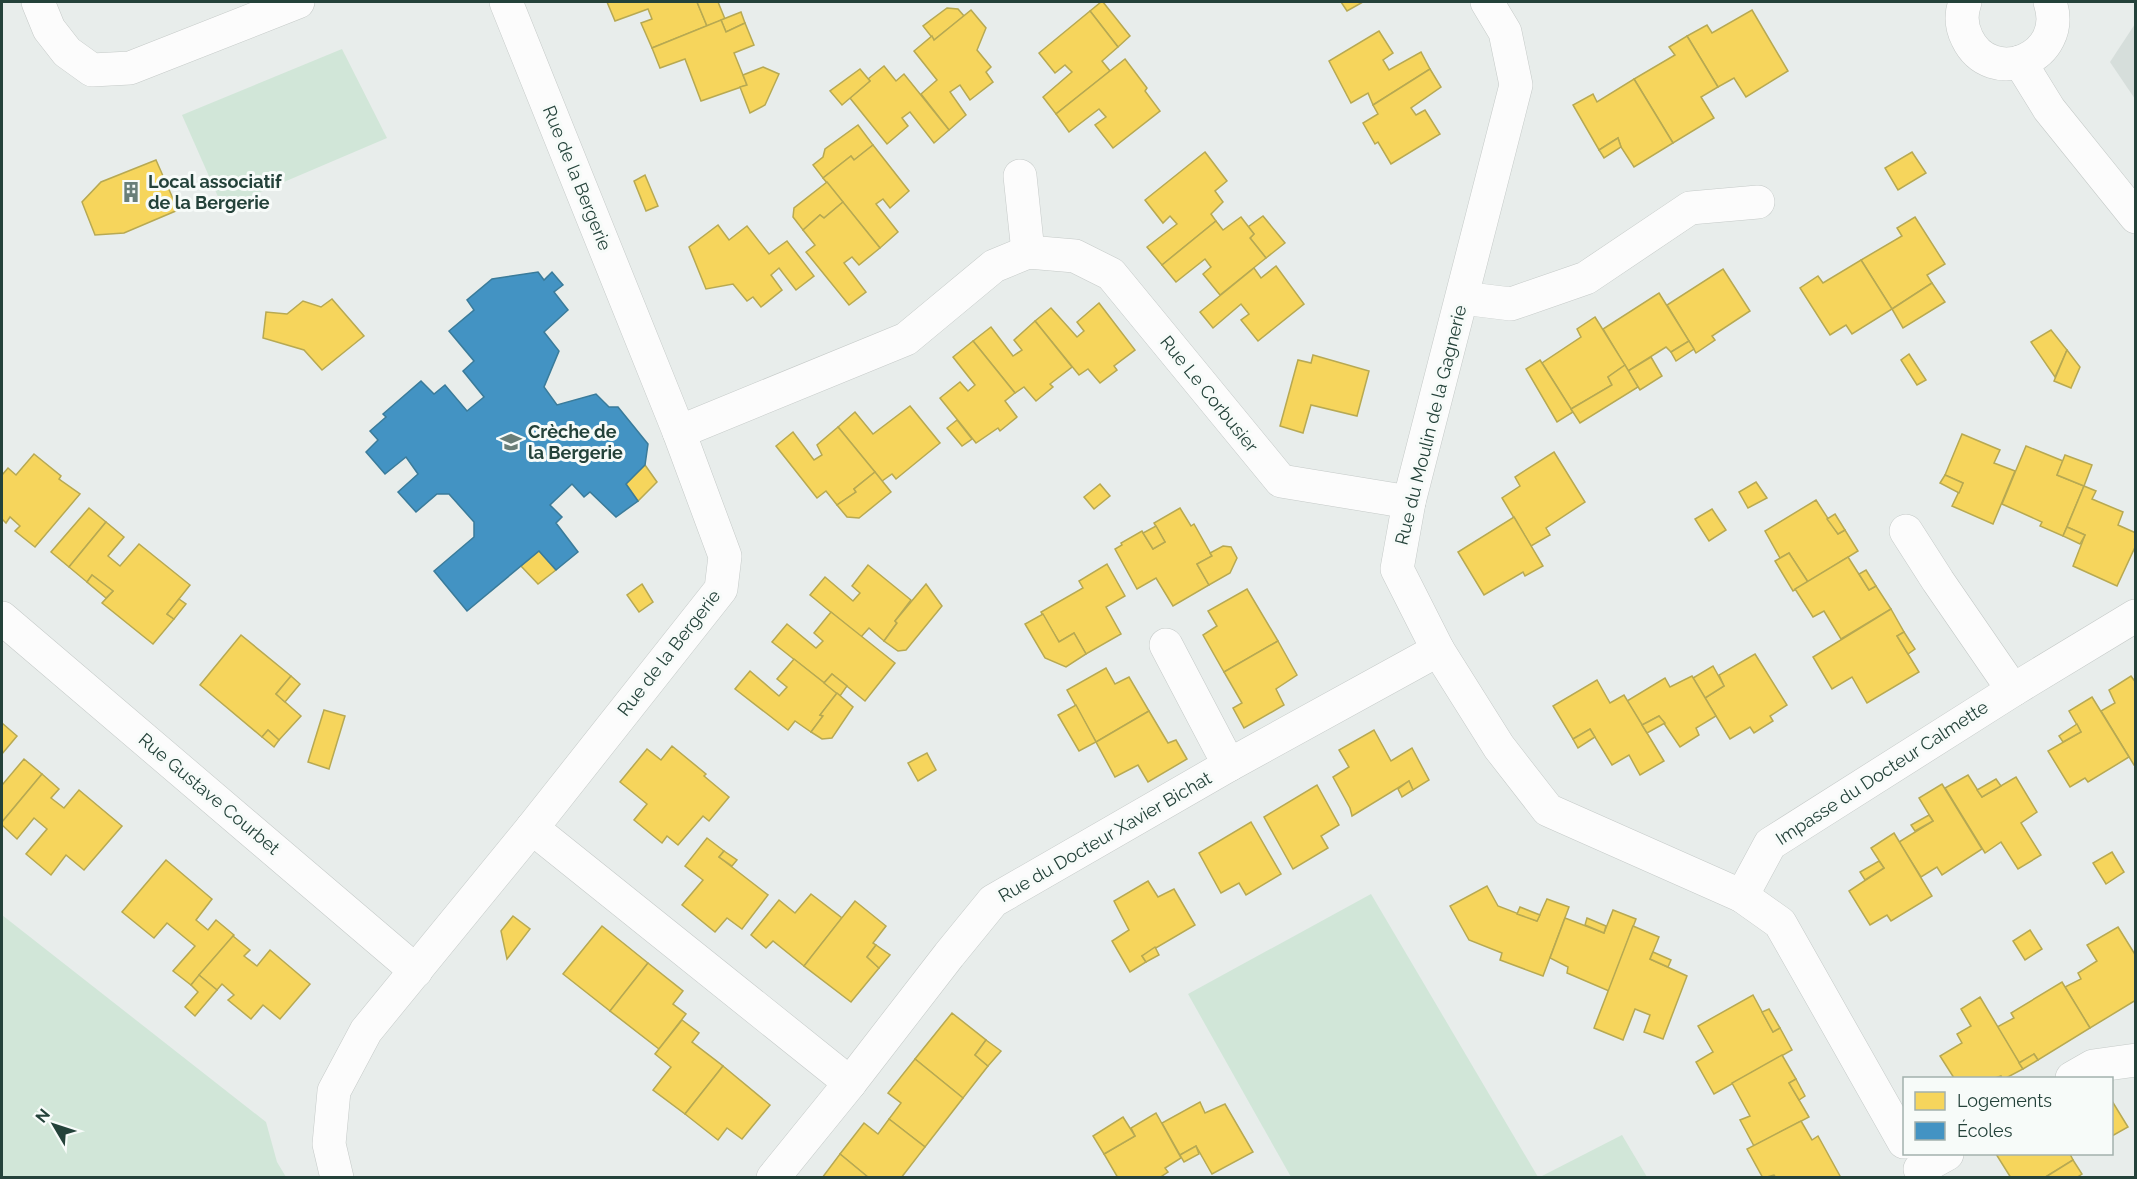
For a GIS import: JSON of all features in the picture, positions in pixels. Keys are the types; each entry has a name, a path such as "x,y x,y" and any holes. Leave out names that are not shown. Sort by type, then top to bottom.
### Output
{"street":[{"path":"38,2 49,29 67,52 92,70 130,68 298,2"},
{"name":"Rue de la Bergerie","path":"337,1178 329,1144 334,1091 366,1031 532,828 721,589 725,556 679,432 506,2"},
{"name":"Rue du Moulin de la Gagnerie","path":"1487,2 1505,32 1516,85 1409,502 1397,570 1438,650 1499,747 1548,810 1742,896 1780,923 1903,1129"},
{"path":"1965,2 1962,18 1964,32 1970,45 1992,62 2006,64 2032,57 2050,37 2053,24 2053,10 2050,2"},
{"path":"2020,62 2049,109 2136,218"},
{"path":"1020,176 1028,252"},
{"path":"1462,298 1511,304 1586,278 1690,208 1758,202"},
{"name":"Rue Le Corbusier","path":"679,432 906,339 994,266 1028,252 1075,256 1111,274 1281,481 1409,502"},
{"path":"1906,531 2013,690"},
{"name":"Impasse du Docteur Calmette","path":"1742,896 1770,844 2013,690 2135,616"},
{"name":"Rue Gustave Courbet","path":"2,618 416,971"},
{"name":"Rue du Docteur Xavier Bichat","path":"1166,645 1229,765"},
{"name":"Rue du Docteur Xavier Bichat","path":"773,1178 993,901 1229,765 1438,650"},
{"path":"532,828 850,1083"},
{"path":"2074,1077 2093,1066 2136,1060"}],"shaded area":[{"path":"2135,24 2135,99 2110,62"}],"green space":[{"path":"342,49 387,138 223,208 182,115"},
{"path":"1371,894 1538,1177 1291,1177 1188,994"},
{"path":"2,915 266,1122 277,1162 286,1177 2,1177"},
{"path":"1622,1135 1647,1177 1540,1177"}],"building: Logements":[{"path":"607,2 697,2 707,26 652,48 641,23 652,19 648,9 615,21"},
{"path":"697,2 718,2 725,19 707,26"},
{"path":"1101,2 1130,36 1118,47 1090,11"},
{"path":"1341,2 1363,2 1347,11"},
{"path":"947,8 958,9 964,16 934,40 923,26"},
{"path":"971,10 986,28 977,50 991,67 986,72 993,82 970,100 960,85 950,92 966,115 949,130 921,94 937,80 914,51 932,36 934,40"},
{"path":"1752,10 1788,71 1746,97 1734,78 1718,87 1687,36 1707,25 1712,33"},
{"path":"1090,11 1118,47 1102,61 1110,71 1056,114 1043,97 1072,72 1065,65 1055,73 1039,53"},
{"path":"741,12 745,23 726,32 721,20"},
{"path":"721,20 726,32 745,23 754,45 734,53 747,85 701,101 685,59 660,68 652,48"},
{"path":"1379,31 1393,53 1383,60 1389,70 1421,52 1430,69 1373,105 1368,93 1351,103 1329,61"},
{"path":"1687,36 1718,87 1701,97 1714,118 1673,143 1634,79 1675,55 1669,47"},
{"path":"1125,59 1147,88 1145,91 1160,111 1113,148 1095,125 1106,117 1099,109 1069,132 1056,114"},
{"path":"884,66 896,81 904,74 949,130 934,143 910,112 902,118 908,126 887,144 850,98"},
{"path":"763,67 779,74 765,105 750,113 740,87 747,85 743,75"},
{"path":"860,69 870,81 842,105 830,91"},
{"path":"1430,69 1441,87 1411,108 1416,115 1425,110 1440,134 1391,164 1378,142 1375,144 1363,123 1378,114 1373,105"},
{"path":"1634,79 1673,143 1634,167 1618,138 1599,150 1573,105 1593,94 1597,102"},
{"path":"858,125 873,145 854,160 851,156 823,178 813,165 823,157 825,149"},
{"path":"1618,138 1621,147 1604,158 1599,150"},
{"path":"873,145 909,191 890,208 883,199 876,204 898,232 880,248 823,178 851,156 854,160"},
{"path":"1205,152 1227,181 1215,191 1223,202 1211,214 1216,221 1162,265 1147,247 1177,224 1170,216 1163,223 1145,200"},
{"path":"1912,152 1926,173 1898,190 1885,168"},
{"name":"Local associatif de la Bergerie","path":"156,160 178,210 124,233 95,235 82,202 101,182"},
{"path":"645,175 658,206 646,211 634,181"},
{"path":"827,182 843,202 824,218 820,215 803,230 793,217 794,208"},
{"path":"843,202 880,248 859,265 852,257 844,263 866,292 849,305 806,252 815,245 803,230 820,215 824,218"},
{"path":"1263,216 1285,243 1266,258 1250,238 1254,234 1248,227"},
{"path":"1241,217 1254,234 1250,238 1266,258 1220,295 1203,274 1211,267 1205,259 1176,282 1162,265 1216,221 1223,230"},
{"path":"1915,217 1945,264 1927,275 1932,283 1892,309 1861,260 1902,236 1897,228"},
{"path":"718,225 729,240 747,226 769,254 787,241 814,276 796,290 779,268 771,275 782,290 761,307 753,297 747,301 733,284 706,289 689,247"},
{"path":"1861,260 1892,309 1852,334 1846,325 1830,335 1800,288 1818,276 1823,283"},
{"path":"1276,266 1304,304 1258,341 1241,320 1249,314 1241,304 1213,328 1200,312 1254,268 1261,278"},
{"path":"1723,269 1750,311 1712,336 1715,340 1696,353 1667,305"},
{"path":"1932,283 1945,302 1903,328 1892,309"},
{"path":"1659,293 1689,341 1671,352 1666,347 1628,371 1603,329"},
{"path":"332,299 364,336 322,370 304,350 263,338 266,312 287,314 303,301 321,307"},
{"path":"1099,303 1135,350 1114,366 1117,370 1100,383 1088,369 1079,375 1035,321 1051,308 1077,337 1084,331 1077,322"},
{"path":"1595,317 1625,365 1608,377 1612,385 1571,409 1542,363 1581,337 1577,329"},
{"path":"1035,321 1072,367 1050,384 1053,387 1036,401 1024,387 1015,393 973,341 991,327 1013,356 1022,350 1014,340"},
{"path":"2051,330 2067,350 2055,377 2031,342"},
{"path":"973,341 1015,393 1005,401 1017,417 1000,431 998,428 976,443 940,398 960,382 968,391 975,385 953,357"},
{"path":"1689,341 1694,349 1676,361 1671,352"},
{"path":"2067,350 2080,367 2071,388 2054,381"},
{"path":"1909,354 1926,380 1917,385 1901,360"},
{"path":"1313,355 1369,371 1357,416 1311,405 1303,433 1280,426 1298,360 1311,363"},
{"path":"1651,357 1662,376 1640,390 1628,371"},
{"path":"1540,360 1573,412 1557,422 1526,369"},
{"path":"1625,365 1638,387 1580,423 1571,409 1612,385 1608,377"},
{"path":"910,406 940,443 896,479 892,474 882,481 838,427 855,412 873,434"},
{"path":"957,420 972,439 962,446 947,428"},
{"path":"838,427 875,472 854,489 856,492 837,505 826,491 817,498 776,446 793,432 814,460 822,455 817,445"},
{"path":"1962,434 2000,450 1994,463 2015,471 1993,524 1952,506 1963,483 1945,475"},
{"path":"2026,446 2063,461 2057,475 2084,486 2063,536 2040,526 2042,522 2002,504"},
{"path":"1554,452 1585,502 1546,528 1550,535 1531,546 1502,498 1520,486 1515,477"},
{"path":"34,454 61,476 59,479 80,494 35,547 15,531 20,526 10,517 6,523 2,519 2,475 8,468 16,475"},
{"path":"2065,455 2092,465 2084,486 2057,475"},
{"path":"645,465 657,482 638,501 626,484"},
{"path":"875,472 891,492 859,518 847,517 837,505 856,492 854,489"},
{"path":"1945,475 1963,483 1959,493 1940,483"},
{"path":"1756,482 1767,498 1748,508 1739,492"},
{"path":"1100,484 1110,496 1094,509 1084,497"},
{"path":"2084,486 2096,491 2092,499 2123,512 2118,525 2136,533 2136,545 2117,586 2073,566 2085,535 2067,527"},
{"path":"1816,500 1838,534 1845,530 1858,551 1808,582 1789,553 1780,558 1765,531"},
{"path":"89,508 106,522 69,567 51,552"},
{"path":"1180,508 1191,526 1194,524 1212,556 1197,564 1209,585 1173,606 1156,578 1137,589 1115,549 1142,531 1153,549 1165,542 1154,523"},
{"path":"1712,509 1726,530 1709,541 1695,519"},
{"path":"1835,514 1845,530 1838,534 1827,519"},
{"path":"1514,517 1543,566 1525,576 1523,572 1484,595 1458,552"},
{"path":"106,522 124,537 108,556 120,566 139,544 190,585 167,614 174,619 153,644 102,603 113,591 92,575 87,582 69,567"},
{"path":"1156,526 1165,542 1153,549 1143,533"},
{"path":"2067,527 2085,535 2080,544 2063,536"},
{"path":"1223,546 1231,547 1237,558 1230,573 1209,585 1197,564 1212,556 1210,553"},
{"path":"539,551 556,570 538,584 521,566"},
{"path":"1789,553 1808,582 1793,591 1775,561"},
{"path":"1848,557 1869,590 1876,586 1891,609 1841,639 1824,611 1813,617 1795,589"},
{"path":"1107,564 1125,596 1106,607 1121,634 1086,654 1074,633 1059,642 1041,612 1083,588 1079,581"},
{"path":"868,565 911,600 895,621 897,623 884,641 869,628 861,637 810,595 825,577 853,601 860,593 852,586"},
{"path":"1866,570 1876,586 1869,590 1859,574"},
{"path":"92,575 113,591 106,598 87,582"},
{"path":"642,584 653,602 639,612 627,595"},
{"path":"926,584 942,606 906,650 898,651 884,641 897,623 895,621"},
{"path":"1247,589 1278,641 1224,672 1203,635 1217,626 1208,611"},
{"path":"179,599 186,604 174,619 167,614"},
{"path":"1891,609 1904,632 1897,636 1919,672 1867,703 1852,677 1832,689 1813,657"},
{"path":"831,612 895,663 865,701 832,674 824,683 772,642 787,624 816,648 823,641 814,633"},
{"path":"1043,614 1059,642 1074,633 1086,654 1066,667 1045,658 1025,624"},
{"path":"1904,632 1915,649 1908,654 1897,636"},
{"path":"241,635 291,676 276,694 301,716 279,740 268,730 262,737 200,685"},
{"path":"1278,641 1297,675 1276,689 1284,705 1244,728 1233,708 1242,703 1224,672"},
{"path":"1755,654 1787,705 1770,716 1773,721 1754,733 1750,727 1730,739 1705,698 1724,686 1719,675"},
{"path":"794,659 837,693 820,715 823,716 811,732 795,721 788,730 735,689 750,671 779,696 787,687 777,679"},
{"path":"1713,666 1724,686 1705,698 1693,678"},
{"path":"1106,668 1115,684 1129,677 1149,711 1096,742 1067,690"},
{"path":"832,674 847,686 840,696 824,683"},
{"path":"291,676 300,684 285,702 276,694"},
{"path":"1692,676 1716,716 1696,728 1699,735 1680,747 1659,716 1642,725 1627,701 1665,678 1670,687"},
{"path":"2131,676 2136,683 2136,764 2134,765 2101,711 2115,703 2109,690"},
{"path":"1597,680 1610,703 1624,695 1664,761 1640,775 1629,755 1612,765 1590,729 1573,739 1553,706"},
{"path":"837,693 853,707 832,738 822,739 811,732 823,716 820,715"},
{"path":"2092,697 2129,757 2088,782 2085,778 2070,787 2048,751 2081,732 2069,711"},
{"path":"1076,705 1096,742 1079,751 1058,715"},
{"path":"324,710 345,716 329,769 308,762"},
{"path":"1149,711 1168,743 1176,740 1187,759 1148,782 1138,765 1115,777 1096,742"},
{"path":"1659,716 1665,723 1647,733 1642,725"},
{"path":"2,723 17,736 2,754"},
{"path":"2077,724 2081,732 2063,742 2059,736"},
{"path":"1590,729 1595,737 1578,748 1573,739"},
{"path":"268,730 279,740 274,747 262,737"},
{"path":"1374,730 1391,761 1412,748 1429,780 1413,790 1409,781 1352,816 1333,777 1349,767 1339,750"},
{"path":"672,746 706,774 704,776 729,797 709,821 703,816 678,845 667,836 662,843 634,820 647,804 620,782 647,749 661,760"},
{"path":"927,753 936,770 918,781 908,763"},
{"path":"24,759 42,774 2,822 2,783"},
{"path":"42,774 59,789 51,798 64,808 79,790 122,826 84,870 66,855 51,875 26,854 47,829 34,818 17,839 2,825 2,822"},
{"path":"1968,775 1982,797 2016,777 2037,812 2021,823 2041,855 2018,869 2001,842 1985,853 1945,788"},
{"path":"1996,779 2001,786 1982,797 1977,790"},
{"path":"1409,781 1413,790 1402,797 1398,789"},
{"path":"1942,784 1982,849 1942,875 1937,867 1921,877 1899,842 1933,821 1919,798"},
{"path":"1317,785 1339,825 1321,836 1328,848 1293,869 1264,817"},
{"path":"1929,815 1933,821 1915,831 1911,825"},
{"path":"1251,822 1281,874 1246,895 1239,883 1221,893 1199,853"},
{"path":"1894,833 1932,896 1891,921 1887,915 1870,925 1849,891 1884,868 1871,848"},
{"path":"707,838 724,851 719,857 768,895 742,929 727,918 715,932 682,905 703,880 685,866"},
{"path":"724,851 737,860 732,866 719,857"},
{"path":"2112,852 2124,872 2106,884 2093,863"},
{"path":"166,860 212,899 196,920 208,930 216,920 234,935 191,985 173,971 195,946 167,923 154,938 122,912"},
{"path":"1879,861 1884,868 1865,880 1860,872"},
{"path":"1148,881 1158,897 1174,889 1195,925 1142,956 1146,962 1130,972 1112,941 1129,930 1114,901"},
{"path":"1487,886 1498,906 1537,921 1547,899 1569,907 1543,976 1500,960 1502,953 1469,940 1450,906"},
{"path":"811,894 842,918 804,966 773,941 766,948 751,935 779,900 795,913"},
{"path":"855,901 886,926 873,943 876,945 867,957 879,968 851,1002 804,966"},
{"path":"1520,907 1540,915 1537,921 1517,914"},
{"path":"1613,910 1636,919 1609,991 1567,973 1568,967 1550,958 1565,918 1604,933"},
{"path":"513,916 530,929 507,959 501,931"},
{"path":"1587,918 1606,926 1604,933 1585,925"},
{"path":"602,926 648,963 610,1011 563,974"},
{"path":"1633,926 1659,937 1650,959 1687,976 1663,1039 1644,1032 1650,1015 1635,1009 1623,1040 1594,1028"},
{"path":"2118,927 2136,956 2136,1000 2090,1028 2065,987 2081,979 2078,973 2097,961 2087,945"},
{"path":"2030,930 2042,949 2025,960 2013,941"},
{"path":"233,936 250,950 244,956 257,966 270,950 310,984 280,1019 263,1005 251,1019 228,1000 234,995 222,984 217,990 199,975"},
{"path":"876,945 890,955 879,968 867,957"},
{"path":"1155,947 1159,955 1146,962 1142,956"},
{"path":"1653,952 1671,960 1668,967 1650,959"},
{"path":"648,963 683,991 673,1004 686,1014 659,1049 610,1011"},
{"path":"199,975 217,990 195,1016 185,1007 198,992 191,985"},
{"path":"2062,982 2090,1028 2038,1060 2034,1054 2019,1063 1997,1027 2014,1018 2011,1013"},
{"path":"1753,995 1773,1032 1780,1028 1792,1050 1714,1094 1696,1062 1713,1052 1698,1026"},
{"path":"1980,997 2023,1069 2008,1077 1953,1077 1940,1056 1962,1043 1957,1034 1971,1026 1961,1009"},
{"path":"1769,1009 1780,1028 1773,1032 1762,1012"},
{"path":"952,1013 986,1040 975,1055 988,1066 963,1098 915,1059"},
{"path":"682,1020 699,1033 692,1042 723,1066 685,1114 653,1090 671,1067 655,1054"},
{"path":"986,1040 1001,1051 988,1066 975,1055"},
{"path":"2034,1054 2038,1060 2023,1069 2019,1063"},
{"path":"1782,1055 1796,1079 1789,1083 1809,1117 1754,1146 1740,1120 1750,1116 1732,1083"},
{"path":"915,1059 963,1098 925,1147 889,1119 901,1103 888,1093"},
{"path":"723,1066 770,1105 742,1139 727,1128 718,1140 685,1114"},
{"path":"1796,1079 1805,1096 1799,1100 1789,1083"},
{"path":"1200,1102 1205,1113 1225,1104 1253,1152 1212,1174 1196,1146 1180,1155 1162,1123"},
{"path":"2113,1103 2128,1127 2113,1135"},
{"path":"1156,1113 1181,1158 1165,1168 1168,1172 1159,1178 1118,1178 1104,1154 1135,1136 1131,1128"},
{"path":"1123,1117 1135,1136 1104,1154 1093,1136"},
{"path":"889,1119 925,1147 901,1178 869,1178 840,1154 864,1123 878,1134"},
{"path":"1801,1121 1812,1140 1818,1136 1840,1176 1837,1178 1776,1178 1774,1175 1763,1178 1747,1149"},
{"path":"1196,1146 1199,1154 1184,1162 1180,1155"},
{"path":"840,1154 869,1178 822,1178"},
{"path":"1997,1155 2070,1155 2073,1160 2044,1178 2011,1178"},
{"path":"2073,1160 2082,1174 2076,1178 2044,1178"}],"building: Écoles":[{"name":"Crèche de la Bergerie","path":"538,272 544,280 552,272 563,285 554,292 568,310 544,332 559,351 544,387 557,405 596,394 609,407 618,407 648,444 645,465 626,484 638,501 616,517 590,492 584,497 572,484 550,505 562,517 556,523 578,552 556,570 539,551 467,611 434,571 474,537 474,522 449,494 437,494 416,512 398,492 418,474 406,457 385,474 366,452 378,440 370,431 386,417 383,414 421,381 434,394 445,385 467,411 484,397 463,371 474,361 449,331 474,310 467,300 492,279"}],"place":[{"name":"Local associatif de la Bergerie","path":"131,192"},
{"name":"Crèche de la Bergerie","path":"511,442"}]}
